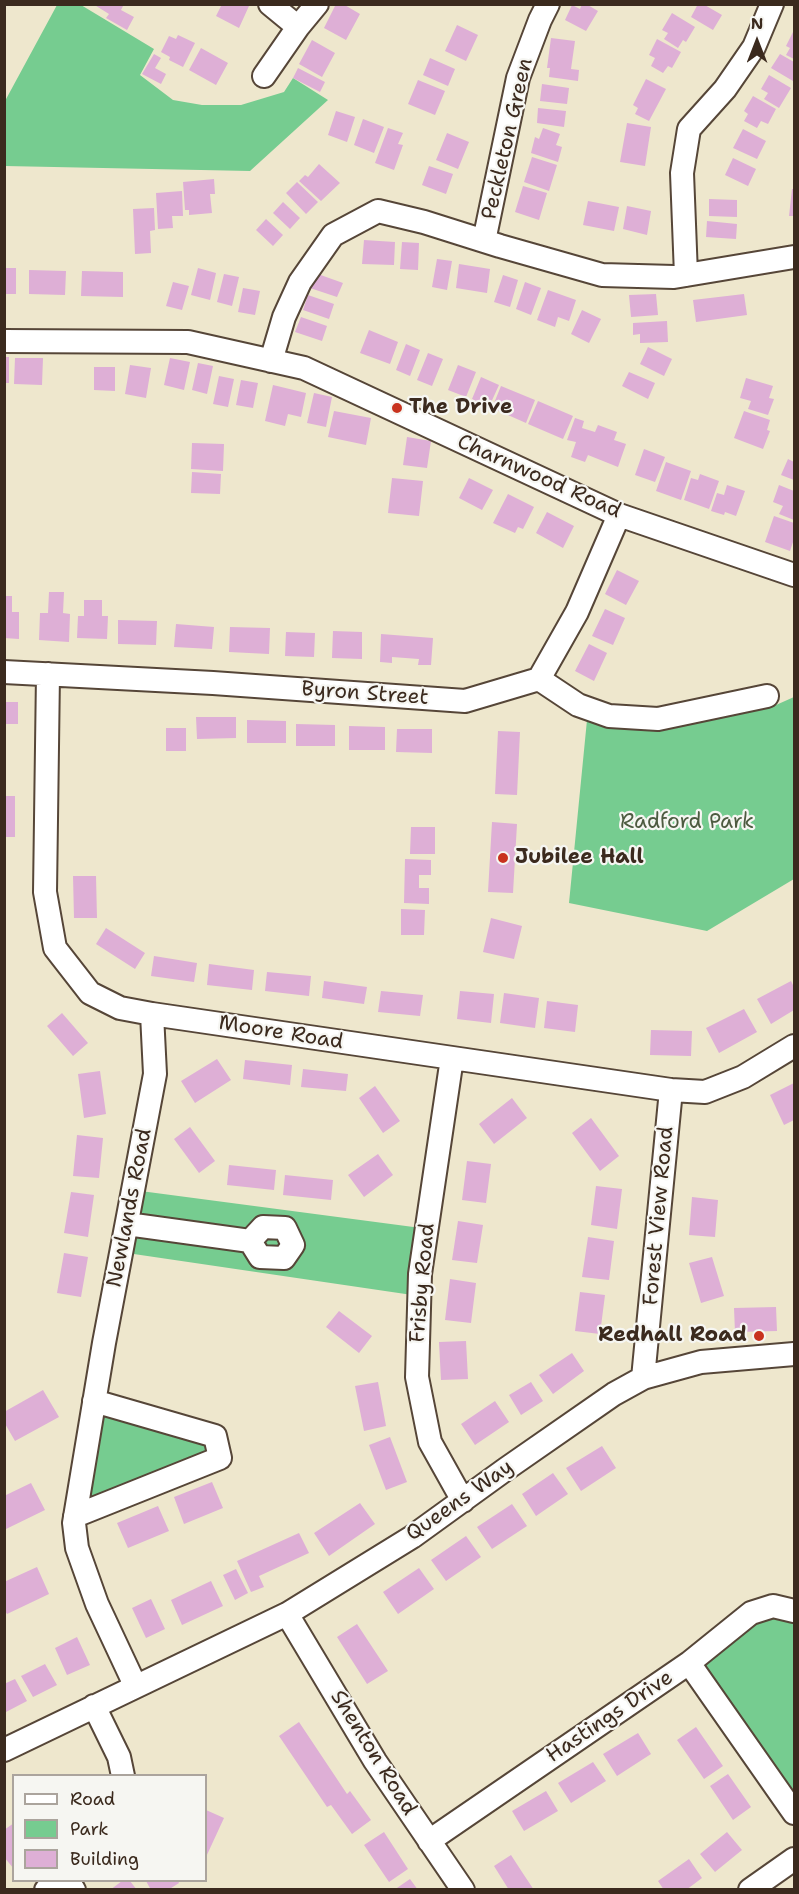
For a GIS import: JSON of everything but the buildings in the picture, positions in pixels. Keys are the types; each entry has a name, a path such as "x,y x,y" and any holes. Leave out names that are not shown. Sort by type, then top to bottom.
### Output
{"street":[{"path":"270,4 298,27"},
{"path":"264,76 317,4"},
{"name":"Peckleton Green","path":"484,241 518,78 548,4"},
{"path":"686,275 682,173 689,129 725,89 754,47 772,4"},
{"path":"271,361 284,317 300,282 333,235 378,211 424,222 602,275 674,277 795,257"},
{"name":"Charnwood Road","path":"4,341 188,342 304,368 620,515 795,575"},
{"path":"620,515 577,612 539,679 578,705 614,717 658,719 767,696"},
{"name":"Byron Street","path":"4,672 465,701 539,679"},
{"name":"Moore Road","path":"48,674 45,892 55,948 90,993 120,1008 671,1090 705,1092 743,1077 795,1046"},
{"name":"Newlands Road","path":"135,1685 97,1604 77,1548 74,1523 154,1074 152,1014"},
{"name":"Frisby Road","path":"452,1058 420,1274 417,1377 430,1442 463,1501"},
{"name":"Forest View Road","path":"643,1378 671,1090"},
{"path":"127,1224 250,1241"},
{"name":"Queens Way","path":"4,1750 135,1685 287,1614 412,1537 614,1394 643,1378 701,1362 795,1354"},
{"path":"75,1516 220,1458 215,1436 94,1401"},
{"name":"Hastings Drive","path":"429,1841 689,1663 751,1612 773,1606 795,1611"},
{"name":"Shenton Road","path":"287,1614 375,1761 463,1890"},
{"path":"689,1663 795,1813"},
{"path":"94,1706 119,1757 123,1774"},
{"path":"750,1890 795,1859"}],"green space":[{"path":"57,5 81,5 154,49 140,75 173,100 202,105 241,105 284,92 293,78 328,100 250,171 5,166 5,101"},
{"name":"Radford Park","path":"794,697 794,879 707,931 569,903 587,720 658,726 770,703 776,705"},
{"path":"133,1190 421,1228 419,1296 127,1253"},
{"path":"94,1401 215,1436 220,1458 74,1523"},
{"path":"794,1611 794,1812 689,1663 751,1613"}],"place":[{"name":"The Drive","path":"397,408"},
{"name":"Jubilee Hall","path":"503,858"},
{"name":"Redhall Road","path":"759,1336"}]}
